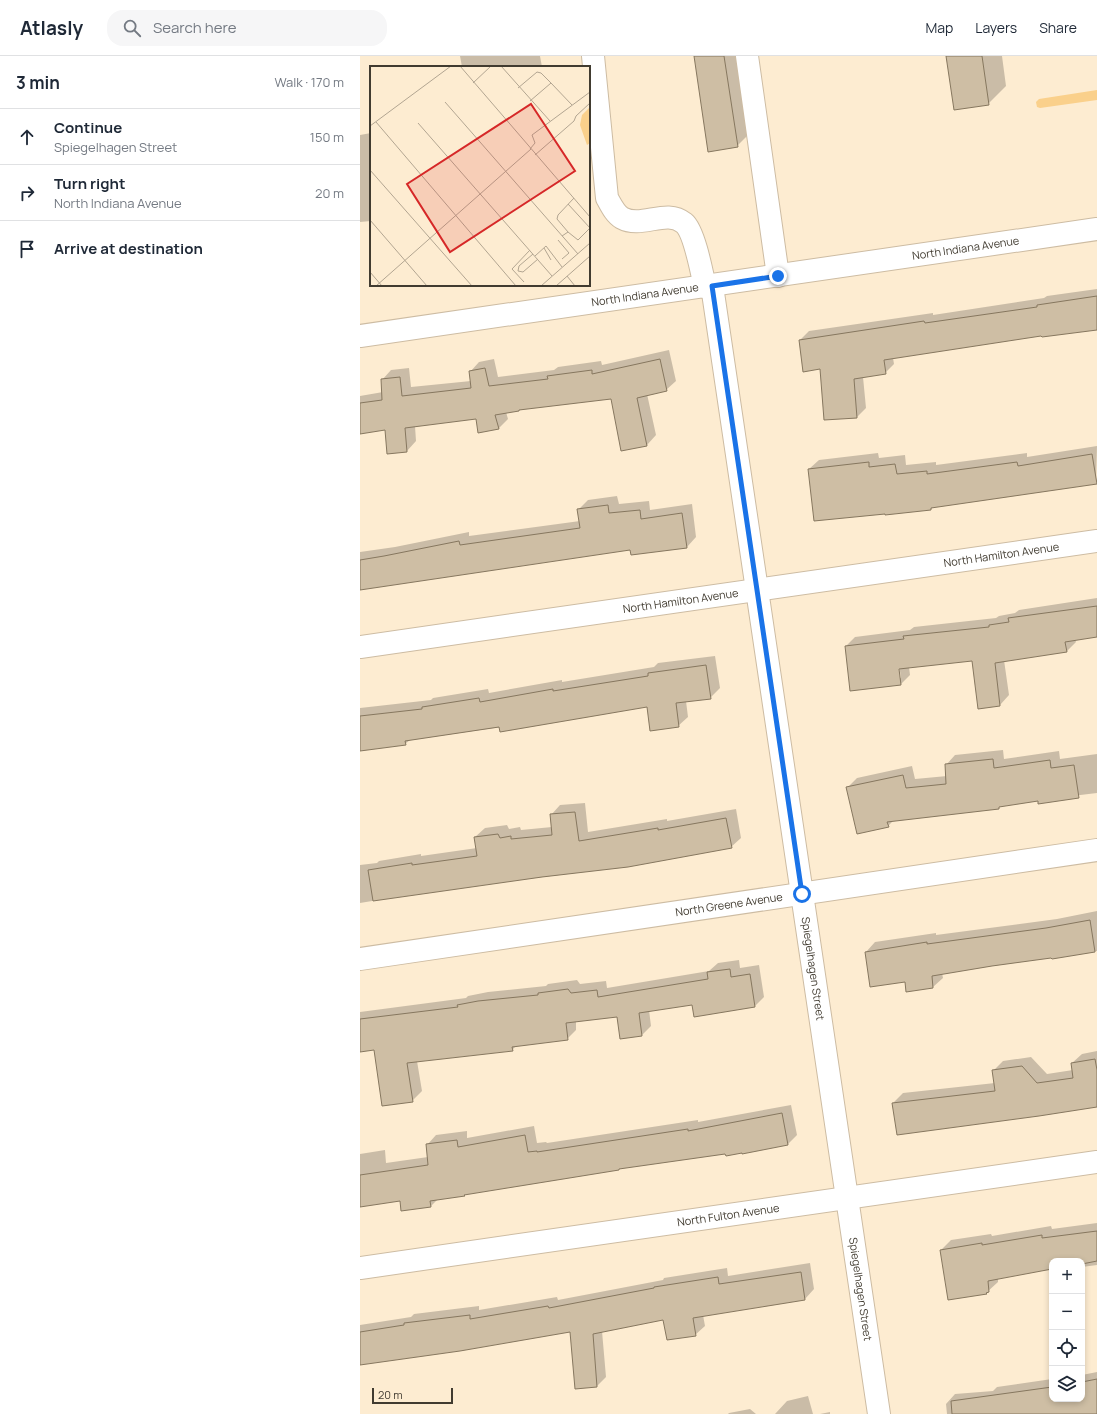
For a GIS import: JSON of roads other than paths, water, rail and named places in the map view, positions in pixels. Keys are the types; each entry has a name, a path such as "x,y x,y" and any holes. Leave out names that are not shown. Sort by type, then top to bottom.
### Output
{"street":[{"name":"Spiegelhagen Street","path":"593,56 607,198 613,209 621,218 636,222 671,217 684,223 690,232 709,286 757,589 879,1414"},
{"path":"747,56 778,276"},
{"name":"North Indiana Avenue","path":"360,336 1097,229"},
{"name":"North Hamilton Avenue","path":"360,647 1097,541"},
{"name":"North Greene Avenue","path":"360,958 1097,850"},
{"name":"North Fulton Avenue","path":"360,1268 1097,1162"}]}
